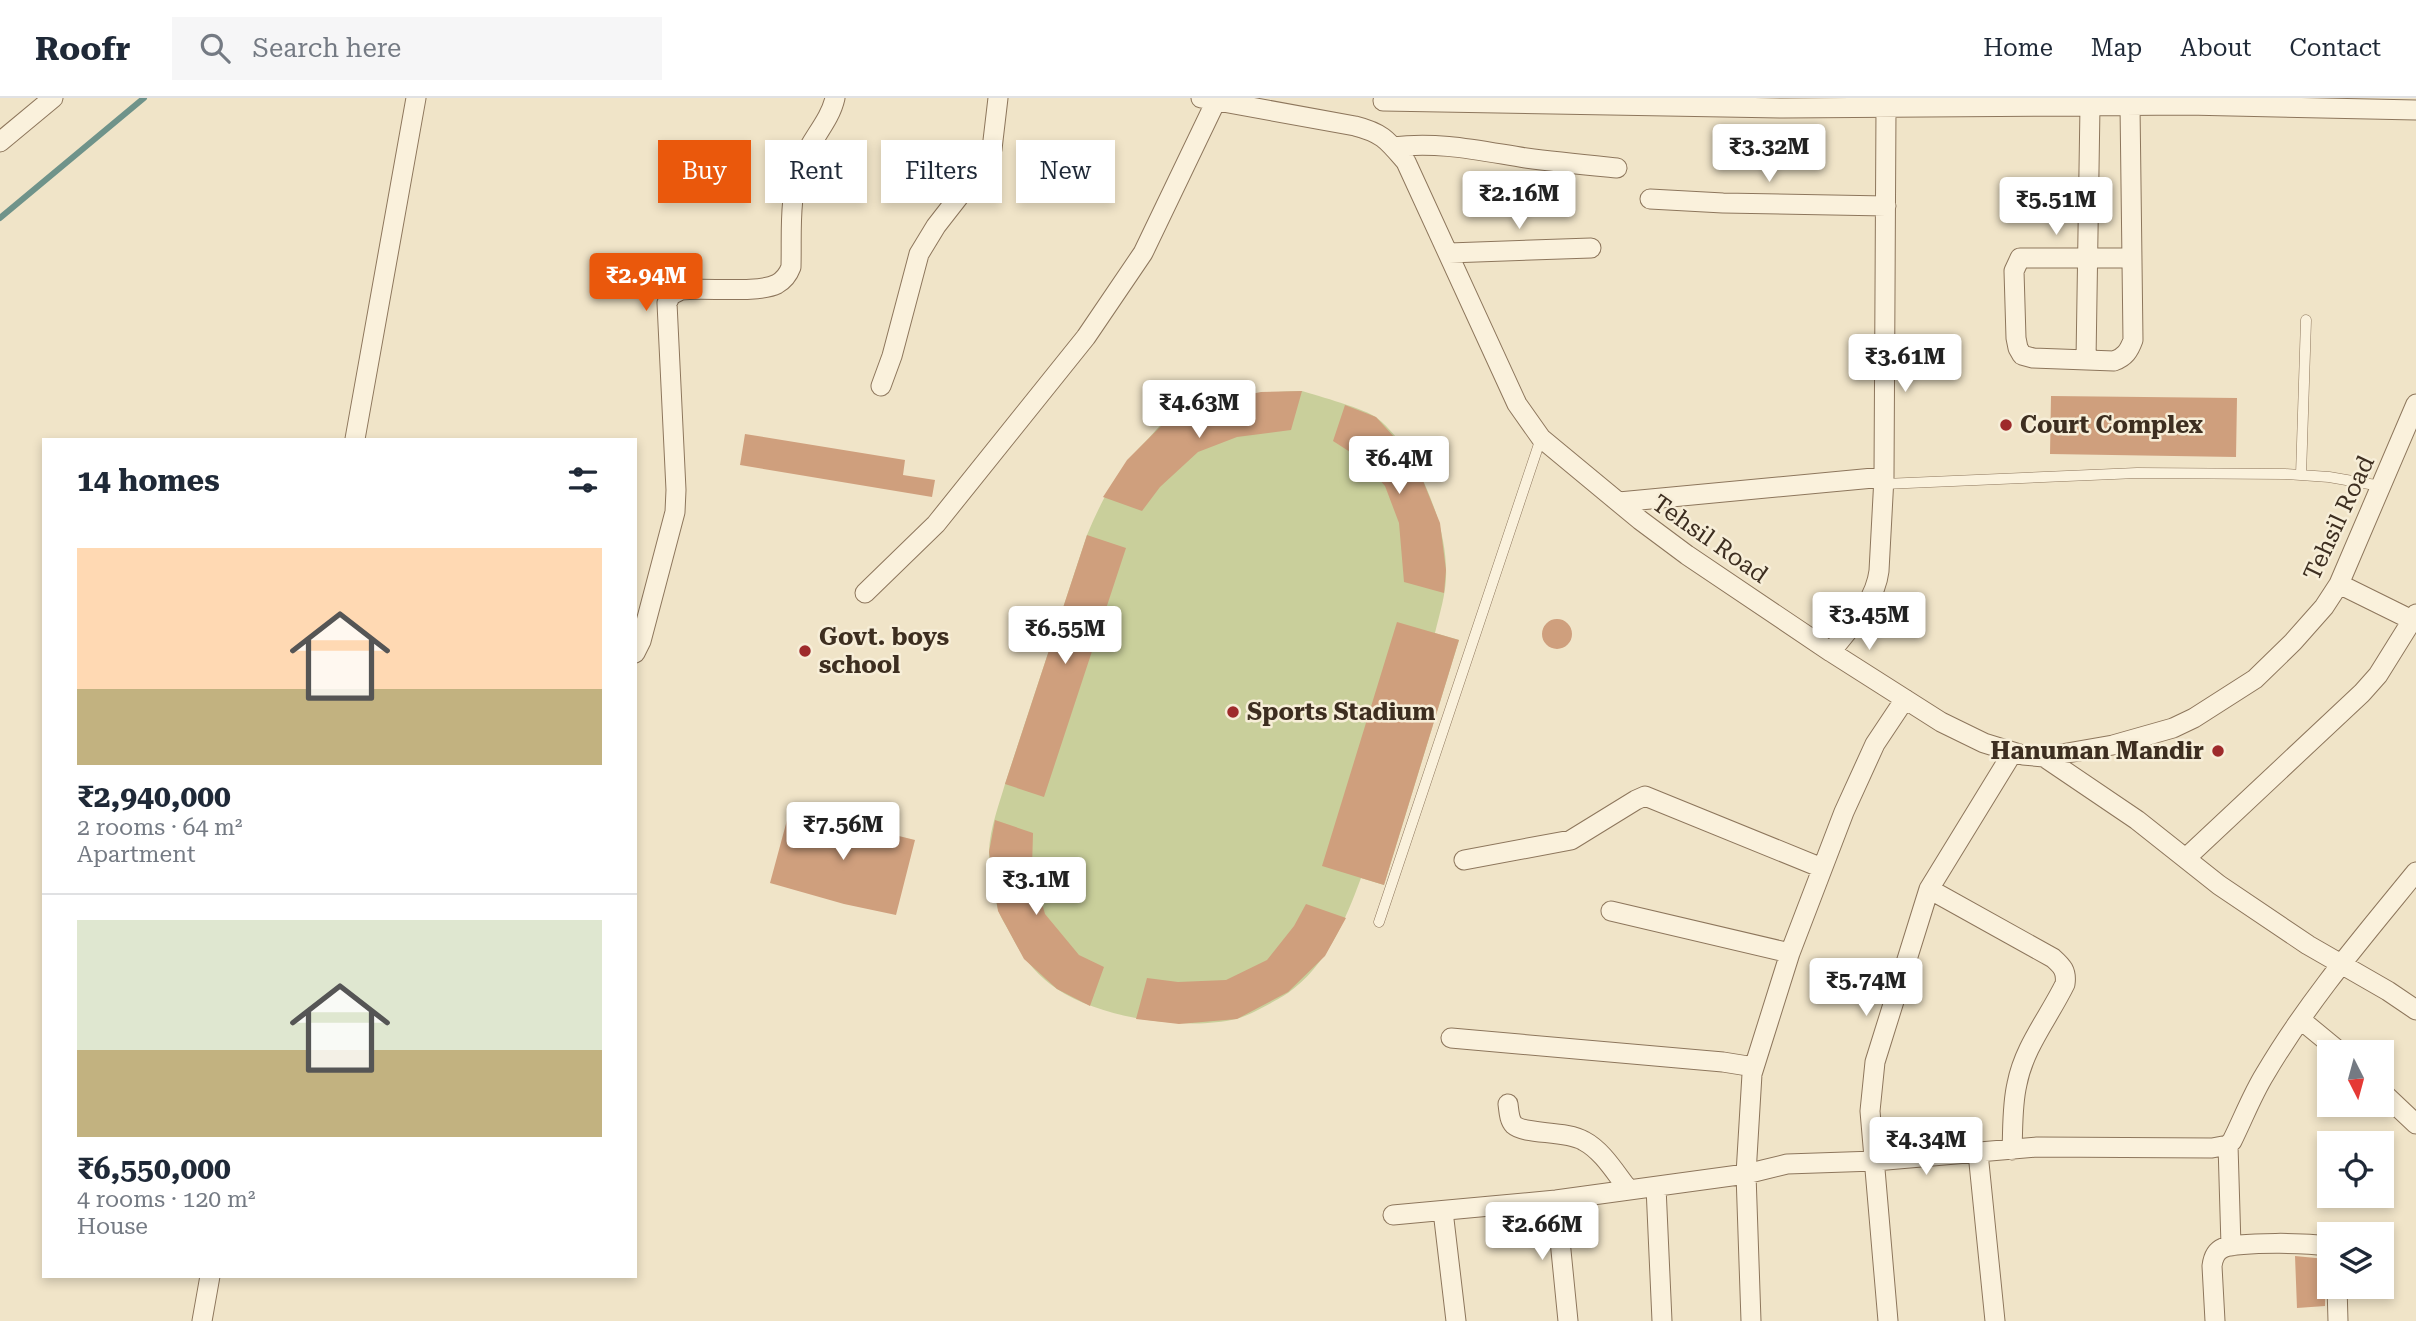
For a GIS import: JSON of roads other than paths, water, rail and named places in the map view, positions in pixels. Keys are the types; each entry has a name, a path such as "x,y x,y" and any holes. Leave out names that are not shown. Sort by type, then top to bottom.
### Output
{"street":[{"path":"0,142 53,98"},
{"path":"355,438 416,98"},
{"path":"637,649 641,641 644,595 670,534 676,490 667,303 671,295 681,290 761,288 776,284 788,276 791,267 790,210 797,174 835,98"},
{"path":"881,386 892,356 919,254 936,226 989,158 998,98"},
{"path":"865,593 936,524 1094,326 1143,253 1209,99 1355,126 1369,130 1390,143 1465,147 1525,158 1617,168"},
{"path":"1390,143 1387,113 1382,99 1673,102 1886,108 2039,102 2090,106 2187,102 2416,110"},
{"path":"2086,360 2090,106"},
{"path":"2130,106 2132,258 2133,340 2130,349 2123,358 2114,361 2032,358 2022,355 2017,338 2014,271 2020,258 2132,258"},
{"path":"1831,652 1871,599 1877,585 1884,480 1886,108"},
{"name":"Tehsil Road","path":"1390,143 1406,162 1517,404 1541,438 1687,555 1831,652 1941,722 1984,743 2013,752 2044,757 2113,746 2173,728 2255,679 2324,607 2339,584 2416,404"},
{"path":"1650,199 1886,206"},
{"path":"1448,253 1591,248"},
{"path":"1619,502 1884,480"},
{"path":"2186,858 2362,694 2378,675 2415,619 2339,584"},
{"path":"1751,1321 1746,1174 1754,1067 1790,953 1859,775 1875,744 1905,699"},
{"path":"1888,1321 1870,1111 1875,1062 1928,889 2013,752"},
{"path":"2044,757 2137,820 2219,885 2308,945 2416,1010"},
{"path":"1464,860 1572,840 1645,796 1822,868"},
{"path":"1393,1214 1556,1200 1746,1174 1787,1164 1875,1161 2038,1147 2212,1148 2228,1145 2264,1075 2301,1020 2340,964 2416,872"},
{"path":"1928,889 2053,958 2063,968 2066,976 2065,984 2027,1053 2020,1072 2015,1100 2012,1150"},
{"path":"1611,911 1790,953"},
{"path":"2301,1020 2325,1040"},
{"path":"1451,1038 1754,1067"},
{"path":"2394,1103 2416,1124"},
{"path":"1508,1104 1510,1119 1521,1129 1566,1134 1585,1141 1629,1190"},
{"path":"2228,1145 2231,1246"},
{"path":"1978,1153 1995,1321"},
{"path":"1656,1186 1662,1321"},
{"path":"1556,1200 1568,1321"},
{"path":"1443,1211 1456,1321"},
{"path":"2214,1321 2213,1257 2221,1248 2317,1245"},
{"path":"202,1321 210,1278"},
{"path":"2337,1299 2338,1321"}],"lane":[{"path":"2301,475 2306,320"},
{"path":"1379,922 1541,438"},
{"path":"1884,480 2137,473 2301,475 2382,486"}],"waterway":[{"path":"0,218 144,98"}],"place":[{"name":"Court Complex","path":"2006,425"},
{"name":"Govt. boys school","path":"805,651"},
{"name":"Sports Stadium","path":"1233,712"},
{"name":"Hanuman Mandir","path":"2218,751"}]}
